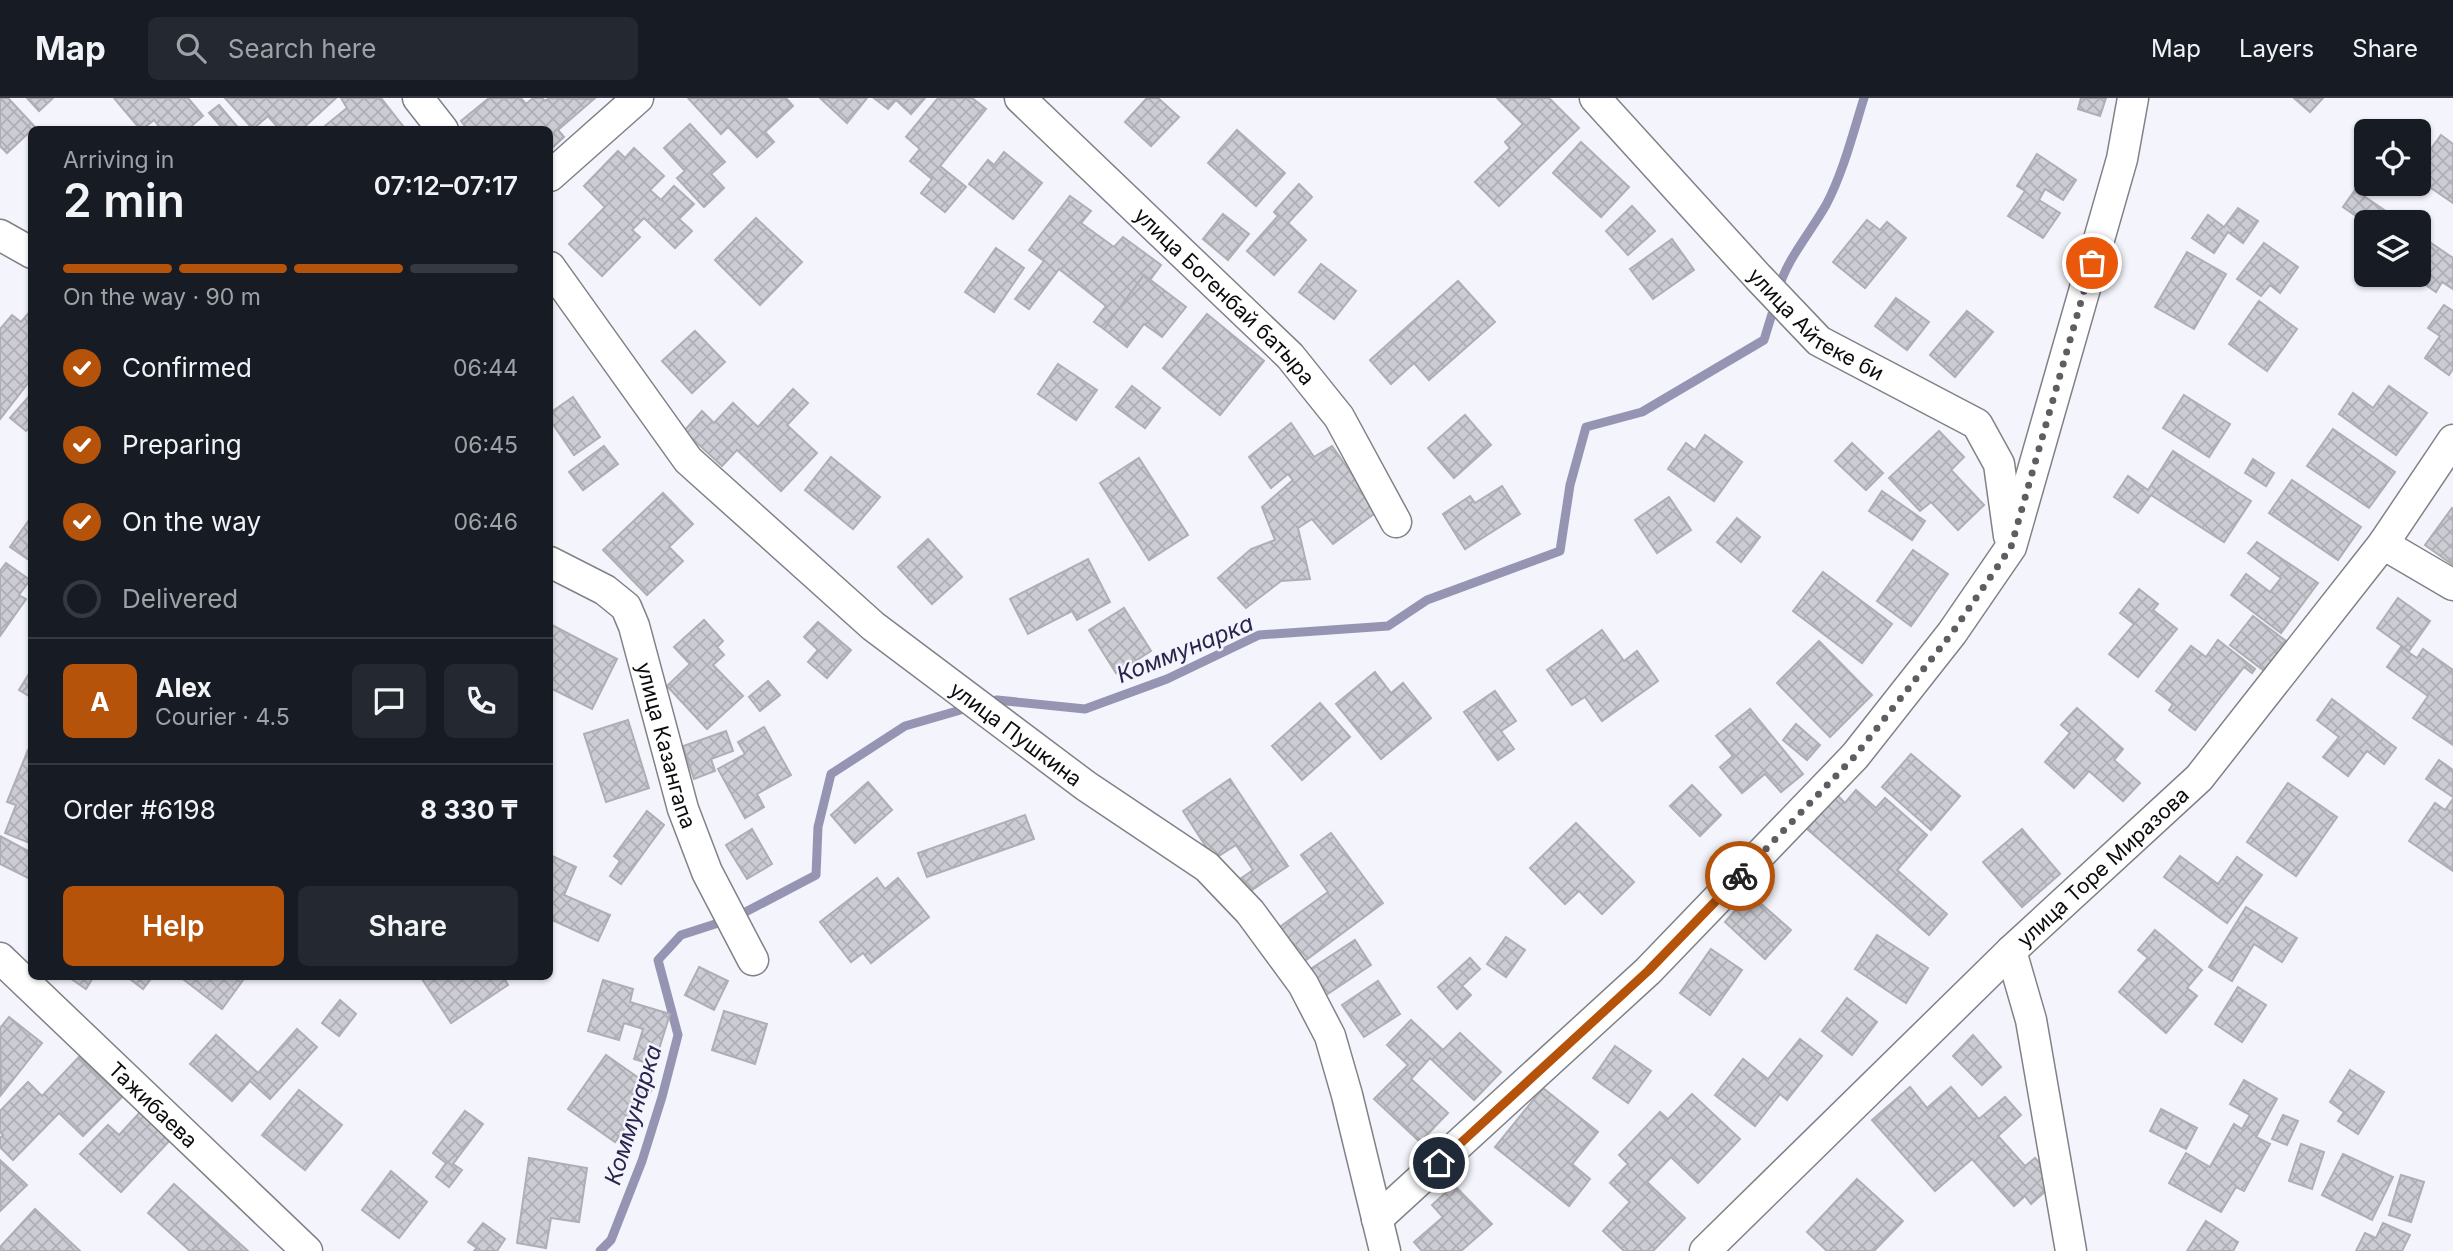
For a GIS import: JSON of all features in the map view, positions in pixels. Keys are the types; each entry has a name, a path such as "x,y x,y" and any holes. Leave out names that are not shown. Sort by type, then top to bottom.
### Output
{"street":[{"path":"418,98 440,126"},
{"path":"553,173 638,98"},
{"name":"улица Богенбай батыра","path":"1020,98 1290,356 1339,417 1396,522"},
{"name":"улица Айтеке би","path":"1595,98 1819,341 1977,424 1999,464 2011,547"},
{"path":"1377,1219 1648,971 1855,756 1952,633 2011,547 2122,159 2133,98"},
{"path":"0,235 28,251"},
{"name":"улица Пушкина","path":"553,271 688,460 873,626 1086,786 1208,867 1250,912 1303,984 1330,1036 1385,1251"},
{"name":"улица Торе Миразова","path":"1705,1251 2011,951 2199,778 2383,544 2453,440"},
{"path":"2383,544 2453,585"},
{"name":"улица Казангапа","path":"553,564 606,590 626,607 634,626 683,809 707,872 754,960"},
{"path":"2011,951 2031,1020 2071,1251"},
{"name":"Тажибаева","path":"0,958 307,1251"}],"building":[{"path":"0,98 8,98 34,126 28,126 28,134 7,153 0,146"},
{"path":"27,98 53,98 39,111"},
{"path":"114,98 188,98 203,116 192,126 159,126 154,120 146,126 138,126"},
{"path":"225,98 336,98 305,126 277,126 268,116 256,126 250,126"},
{"path":"341,98 381,98 403,126 325,126 347,108"},
{"path":"489,98 521,98 526,104 533,98 542,98 545,101 549,98 594,99 558,130 564,137 553,147 553,126 465,126 461,121"},
{"path":"688,98 786,98 793,106 765,132 774,142 757,157 728,127 721,134"},
{"path":"820,98 867,98 847,123"},
{"path":"925,98 911,114 896,100 888,109 875,99"},
{"path":"938,98 972,98 986,109 940,166 966,187 945,212 921,193 932,179 910,161 920,149 906,137"},
{"path":"1147,98 1158,98 1179,117 1151,146 1125,122"},
{"path":"1497,98 1549,98 1579,128 1499,206 1475,182 1510,148 1505,142 1523,124"},
{"path":"2081,98 2106,98 2100,116 2078,109"},
{"path":"2294,98 2323,98 2310,112"},
{"path":"219,105 237,126 220,126 209,113"},
{"path":"690,124 725,162 711,174 724,188 704,207 677,178 685,171 664,148"},
{"path":"1237,130 1285,173 1256,206 1208,163"},
{"path":"2441,135 2453,144 2453,203 2431,188 2431,149"},
{"path":"1581,142 1629,187 1601,217 1553,173"},
{"path":"634,148 664,176 650,190 661,200 674,186 694,204 679,219 692,231 675,248 644,218 632,230 640,237 602,276 569,244 605,207 584,186 618,151 625,158"},
{"path":"1004,152 1042,183 1013,219 969,184 988,160 994,165"},
{"path":"2037,154 2076,180 2063,200 2045,189 2039,200 2060,213 2043,238 2008,216 2025,191 2017,186"},
{"path":"1299,184 1312,197 1288,223 1306,240 1274,275 1247,251 1278,216 1274,212"},
{"path":"2354,191 2354,196 2364,196 2384,210 2354,210 2354,215 2343,207"},
{"path":"1070,196 1091,211 1081,223 1114,247 1123,237 1161,265 1150,280 1144,275 1104,329 1094,322 1106,306 1059,269 1029,309 1015,299 1044,261 1029,250"},
{"path":"1632,206 1655,231 1628,255 1606,231"},
{"path":"2238,208 2258,221 2243,243 2228,232 2214,253 2192,238 2208,215 2224,227"},
{"path":"1223,214 1249,234 1228,260 1203,239"},
{"path":"756,218 802,262 760,305 715,260"},
{"path":"1867,220 1880,230 1887,222 1906,238 1865,288 1833,262"},
{"path":"1672,239 1694,270 1653,299 1630,269"},
{"path":"2264,243 2298,267 2280,293 2270,285 2261,296 2237,279"},
{"path":"2431,243 2453,258 2453,289 2442,282 2436,292 2429,287 2431,287"},
{"path":"996,248 1024,268 994,312 965,292"},
{"path":"2187,252 2226,274 2194,329 2155,307"},
{"path":"1321,264 1356,291 1334,319 1299,292"},
{"path":"1144,275 1186,307 1162,337 1144,324 1127,347 1104,329"},
{"path":"1458,281 1495,322 1429,380 1414,363 1391,384 1370,360"},
{"path":"1896,298 1929,322 1907,350 1875,326"},
{"path":"2259,301 2297,329 2267,371 2229,344"},
{"path":"2444,305 2453,311 2453,369 2449,375 2425,358 2440,336 2428,328"},
{"path":"1967,311 1993,332 1955,377 1930,355"},
{"path":"28,314 28,383 0,419 0,329 12,315 21,322"},
{"path":"1207,314 1264,361 1220,415 1163,368"},
{"path":"695,331 725,362 692,393 662,361"},
{"path":"1058,364 1097,390 1076,420 1038,394"},
{"path":"1132,386 1160,408 1145,428 1116,407"},
{"path":"2389,386 2427,413 2396,455 2339,414 2353,393 2373,408"},
{"path":"793,389 808,403 787,425 817,453 781,491 737,450 722,466 684,431 702,411 714,423 733,403 758,427"},
{"path":"2184,395 2230,424 2209,457 2163,428"},
{"path":"573,397 600,437 574,455 553,424 553,411"},
{"path":"28,398 28,429 26,431 10,418"},
{"path":"1465,415 1491,445 1454,478 1428,448"},
{"path":"1291,423 1314,457 1332,446 1378,511 1333,544 1312,519 1298,528 1310,579 1281,581 1246,608 1218,578 1251,549 1275,540 1262,507 1293,480 1288,474 1271,488 1249,457"},
{"path":"2333,429 2395,472 2369,508 2307,466"},
{"path":"1939,431 1964,457 1951,470 1984,505 1958,530 1931,502 1920,511 1889,478"},
{"path":"1705,435 1742,462 1714,501 1668,469 1686,443 1695,450"},
{"path":"1852,443 1883,473 1866,490 1835,461"},
{"path":"604,446 618,464 583,490 569,472"},
{"path":"2173,451 2251,501 2224,542 2151,495 2138,513 2114,497 2128,476 2148,490"},
{"path":"831,457 880,497 853,529 805,490"},
{"path":"1139,458 1188,535 1149,560 1100,483"},
{"path":"2253,459 2274,473 2266,486 2245,473"},
{"path":"2292,480 2361,527 2338,560 2269,513"},
{"path":"1502,486 1520,514 1465,549 1443,514 1470,496 1475,503"},
{"path":"1882,491 1925,521 1912,540 1869,511"},
{"path":"663,493 693,524 669,547 683,561 647,595 603,550"},
{"path":"1669,497 1691,530 1657,553 1635,520"},
{"path":"2453,509 2453,565 2425,545"},
{"path":"1737,518 1760,537 1741,562 1717,542"},
{"path":"28,522 28,559 10,547"},
{"path":"928,539 962,577 932,604 898,567"},
{"path":"2257,542 2318,583 2281,633 2231,595 2246,574 2270,592 2281,578 2248,553"},
{"path":"1913,550 1948,574 1911,626 1877,601"},
{"path":"1088,559 1110,602 1077,620 1072,611 1028,634 1010,599"},
{"path":"6,563 28,579 28,583 19,595 26,599 0,636 0,571"},
{"path":"1823,572 1892,624 1862,663 1793,611"},
{"path":"2139,589 2158,604 2153,610 2177,629 2138,677 2109,654 2134,624 2120,613"},
{"path":"2398,598 2430,621 2409,651 2377,628"},
{"path":"1124,608 1151,651 1116,673 1089,630"},
{"path":"2253,616 2290,644 2267,673 2230,645"},
{"path":"704,620 723,641 717,647 724,655 713,665 743,696 707,729 667,686 690,664 674,647"},
{"path":"818,622 851,650 827,678 808,662 818,650 804,637"},
{"path":"553,626 617,659 592,709 553,690"},
{"path":"1602,630 1624,661 1637,651 1658,681 1602,721 1585,697 1572,705 1547,670"},
{"path":"2218,640 2255,669 2252,673 2244,667 2195,730 2169,710 2173,704 2156,691 2191,646 2206,657"},
{"path":"1819,641 1872,695 1830,737 1777,683"},
{"path":"2401,647 2417,658 2423,649 2453,670 2453,745 2413,718 2428,696 2387,667"},
{"path":"1375,672 1391,693 1403,683 1431,718 1381,759 1336,704"},
{"path":"28,675 28,696 19,690"},
{"path":"768,681 780,695 760,711 749,697"},
{"path":"1495,691 1516,721 1501,731 1514,749 1498,760 1464,712"},
{"path":"2332,699 2396,748 2384,764 2367,751 2348,776 2323,757 2339,737 2317,720"},
{"path":"1320,703 1350,737 1302,780 1272,746"},
{"path":"2077,708 2123,749 2114,760 2140,783 2123,801 2089,771 2074,788 2045,762 2070,733 2061,725"},
{"path":"1750,709 1803,774 1781,792 1765,774 1742,793 1720,767 1733,756 1716,736"},
{"path":"628,720 649,788 606,802 584,734"},
{"path":"1796,724 1820,745 1807,760 1783,740"},
{"path":"764,727 791,775 757,794 764,807 745,818 718,769 745,754 738,742"},
{"path":"726,731 733,751 711,759 715,771 694,779 683,746"},
{"path":"28,750 28,842 5,833 16,805 7,802"},
{"path":"1911,754 1960,796 1931,830 1882,787"},
{"path":"2439,760 2453,770 2453,797 2426,779"},
{"path":"1230,779 1288,866 1249,892 1240,879 1253,870 1236,845 1214,859 1183,811"},
{"path":"868,782 892,810 855,843 831,815"},
{"path":"2288,783 2337,817 2296,876 2247,842"},
{"path":"1692,785 1721,815 1700,836 1670,806"},
{"path":"1856,790 1876,808 1885,798 1927,835 1897,870 1947,914 1929,935 1807,829 1837,795 1845,803"},
{"path":"2453,799 2453,871 2409,841 2435,803 2445,810"},
{"path":"647,811 664,825 621,884 610,876 620,861 614,856"},
{"path":"1025,815 1034,839 927,877 918,853"},
{"path":"1576,823 1634,882 1602,914 1579,891 1565,904 1530,868"},
{"path":"752,829 772,864 747,879 726,845"},
{"path":"2022,829 2060,874 2022,907 1983,862"},
{"path":"1331,833 1383,903 1302,963 1277,929 1328,892 1301,855"},
{"path":"0,836 28,851 28,878 0,864"},
{"path":"553,856 576,867 564,895 610,915 598,941 553,920"},
{"path":"2180,856 2218,884 2237,857 2262,875 2227,923 2164,877"},
{"path":"877,878 885,889 898,878 929,917 871,963 863,953 851,962 820,922"},
{"path":"1750,894 1791,930 1765,959 1725,922"},
{"path":"2246,907 2297,938 2282,962 2254,944 2232,981 2209,967"},
{"path":"2155,930 2202,970 2187,988 2197,996 2166,1033 2119,992 2148,958 2138,950"},
{"path":"1877,935 1928,968 1906,1003 1855,969"},
{"path":"1506,937 1525,950 1506,977 1487,964"},
{"path":"1355,940 1371,965 1323,997 1306,972"},
{"path":"1711,949 1742,970 1710,1015 1680,993"},
{"path":"1470,958 1480,969 1462,986 1471,995 1457,1009 1438,987"},
{"path":"699,967 728,981 714,1010 685,995"},
{"path":"73,980 92,980 86,989"},
{"path":"131,980 150,980 143,989"},
{"path":"184,980 243,980 222,1009"},
{"path":"423,980 505,980 508,985 451,1023"},
{"path":"603,980 633,989 630,1002 670,1014 654,1065 634,1059 643,1029 624,1023 619,1040 588,1031"},
{"path":"1378,981 1400,1014 1364,1037 1342,1005"},
{"path":"2238,987 2266,1005 2242,1042 2215,1024"},
{"path":"1847,998 1877,1022 1852,1055 1822,1031"},
{"path":"340,1000 356,1014 339,1036 322,1023"},
{"path":"724,1011 767,1024 755,1064 712,1050"},
{"path":"9,1017 42,1043 1,1095 0,1028"},
{"path":"1411,1020 1443,1050 1460,1033 1501,1072 1474,1100 1430,1058 1411,1079 1448,1113 1420,1142 1374,1099 1408,1065 1387,1045"},
{"path":"297,1029 317,1047 270,1099 250,1081 232,1101 190,1064 216,1035 258,1073"},
{"path":"1973,1035 2001,1067 1982,1085 1953,1056"},
{"path":"1800,1039 1822,1056 1787,1100 1780,1094 1755,1126 1715,1095 1743,1059 1768,1079"},
{"path":"1615,1046 1651,1071 1628,1103 1593,1078"},
{"path":"606,1055 653,1088 615,1142 568,1109"},
{"path":"79,1057 122,1097 83,1136 59,1113 13,1160 0,1147 0,1138 3,1135 0,1132 0,1111 28,1082 42,1096"},
{"path":"2350,1070 2384,1092 2358,1134 2338,1121 2344,1112 2330,1102"},
{"path":"2244,1080 2277,1099 2256,1137 2270,1144 2244,1191 2236,1187 2221,1212 2169,1183 2186,1153 2210,1167 2234,1124 2242,1129 2250,1115 2230,1104"},
{"path":"1910,1087 1927,1108 1951,1087 1979,1119 2005,1097 2021,1115 1998,1136 2025,1166 2035,1158 2056,1182 2031,1204 2025,1196 2014,1206 1972,1159 1935,1191 1872,1120"},
{"path":"1543,1088 1598,1132 1572,1164 1590,1179 1569,1206 1495,1147"},
{"path":"299,1090 342,1125 305,1170 262,1135"},
{"path":"1692,1094 1740,1139 1698,1183 1671,1157 1647,1182 1685,1218 1653,1251 1624,1251 1603,1231 1630,1202 1610,1183 1628,1164 1619,1155 1660,1112 1668,1119"},
{"path":"143,1109 173,1137 121,1192 80,1154 108,1125 119,1135"},
{"path":"2161,1109 2197,1128 2186,1149 2150,1131"},
{"path":"465,1111 483,1124 453,1164 462,1170 449,1187 436,1177 446,1163 433,1153"},
{"path":"2283,1115 2298,1121 2287,1145 2272,1139"},
{"path":"2301,1144 2324,1152 2312,1189 2289,1181"},
{"path":"2343,1154 2393,1177 2372,1220 2322,1195"},
{"path":"529,1158 587,1168 579,1222 551,1218 546,1248 517,1243"},
{"path":"0,1160 27,1185 0,1211"},
{"path":"391,1171 427,1202 399,1238 362,1210"},
{"path":"2401,1175 2424,1182 2411,1222 2389,1215"},
{"path":"1857,1179 1903,1221 1874,1251 1827,1251 1807,1232"},
{"path":"174,1184 248,1251 190,1251 148,1213"},
{"path":"1454,1185 1492,1224 1461,1251 1422,1251 1414,1242 1443,1217 1432,1205"},
{"path":"35,1209 80,1251 0,1251 0,1247"},
{"path":"2206,1221 2238,1242 2233,1251 2187,1251"},
{"path":"483,1223 505,1239 497,1251 474,1251 477,1248 468,1242"},
{"path":"2383,1223 2410,1235 2402,1251 2356,1251 2365,1233 2376,1238"}],"waterway":[{"name":"Коммунарка","path":"1778,290 1793,257 1826,205 1838,180 1864,98"},
{"name":"Коммунарка","path":"984,703 997,700 1085,709 1167,679 1259,635 1388,626 1427,600 1560,551 1570,485 1586,427 1642,412 1764,340 1775,304"},
{"name":"Коммунарка","path":"600,1251 611,1240 642,1161 678,1035 658,960 681,935 734,918 816,875 818,827 831,774 905,726 971,707"}],"way so far":[{"path":"1740,876 1855,756 1952,633 2011,547 2092,263"}],"route":[{"path":"1439,1163 1648,971 1740,876"}]}
